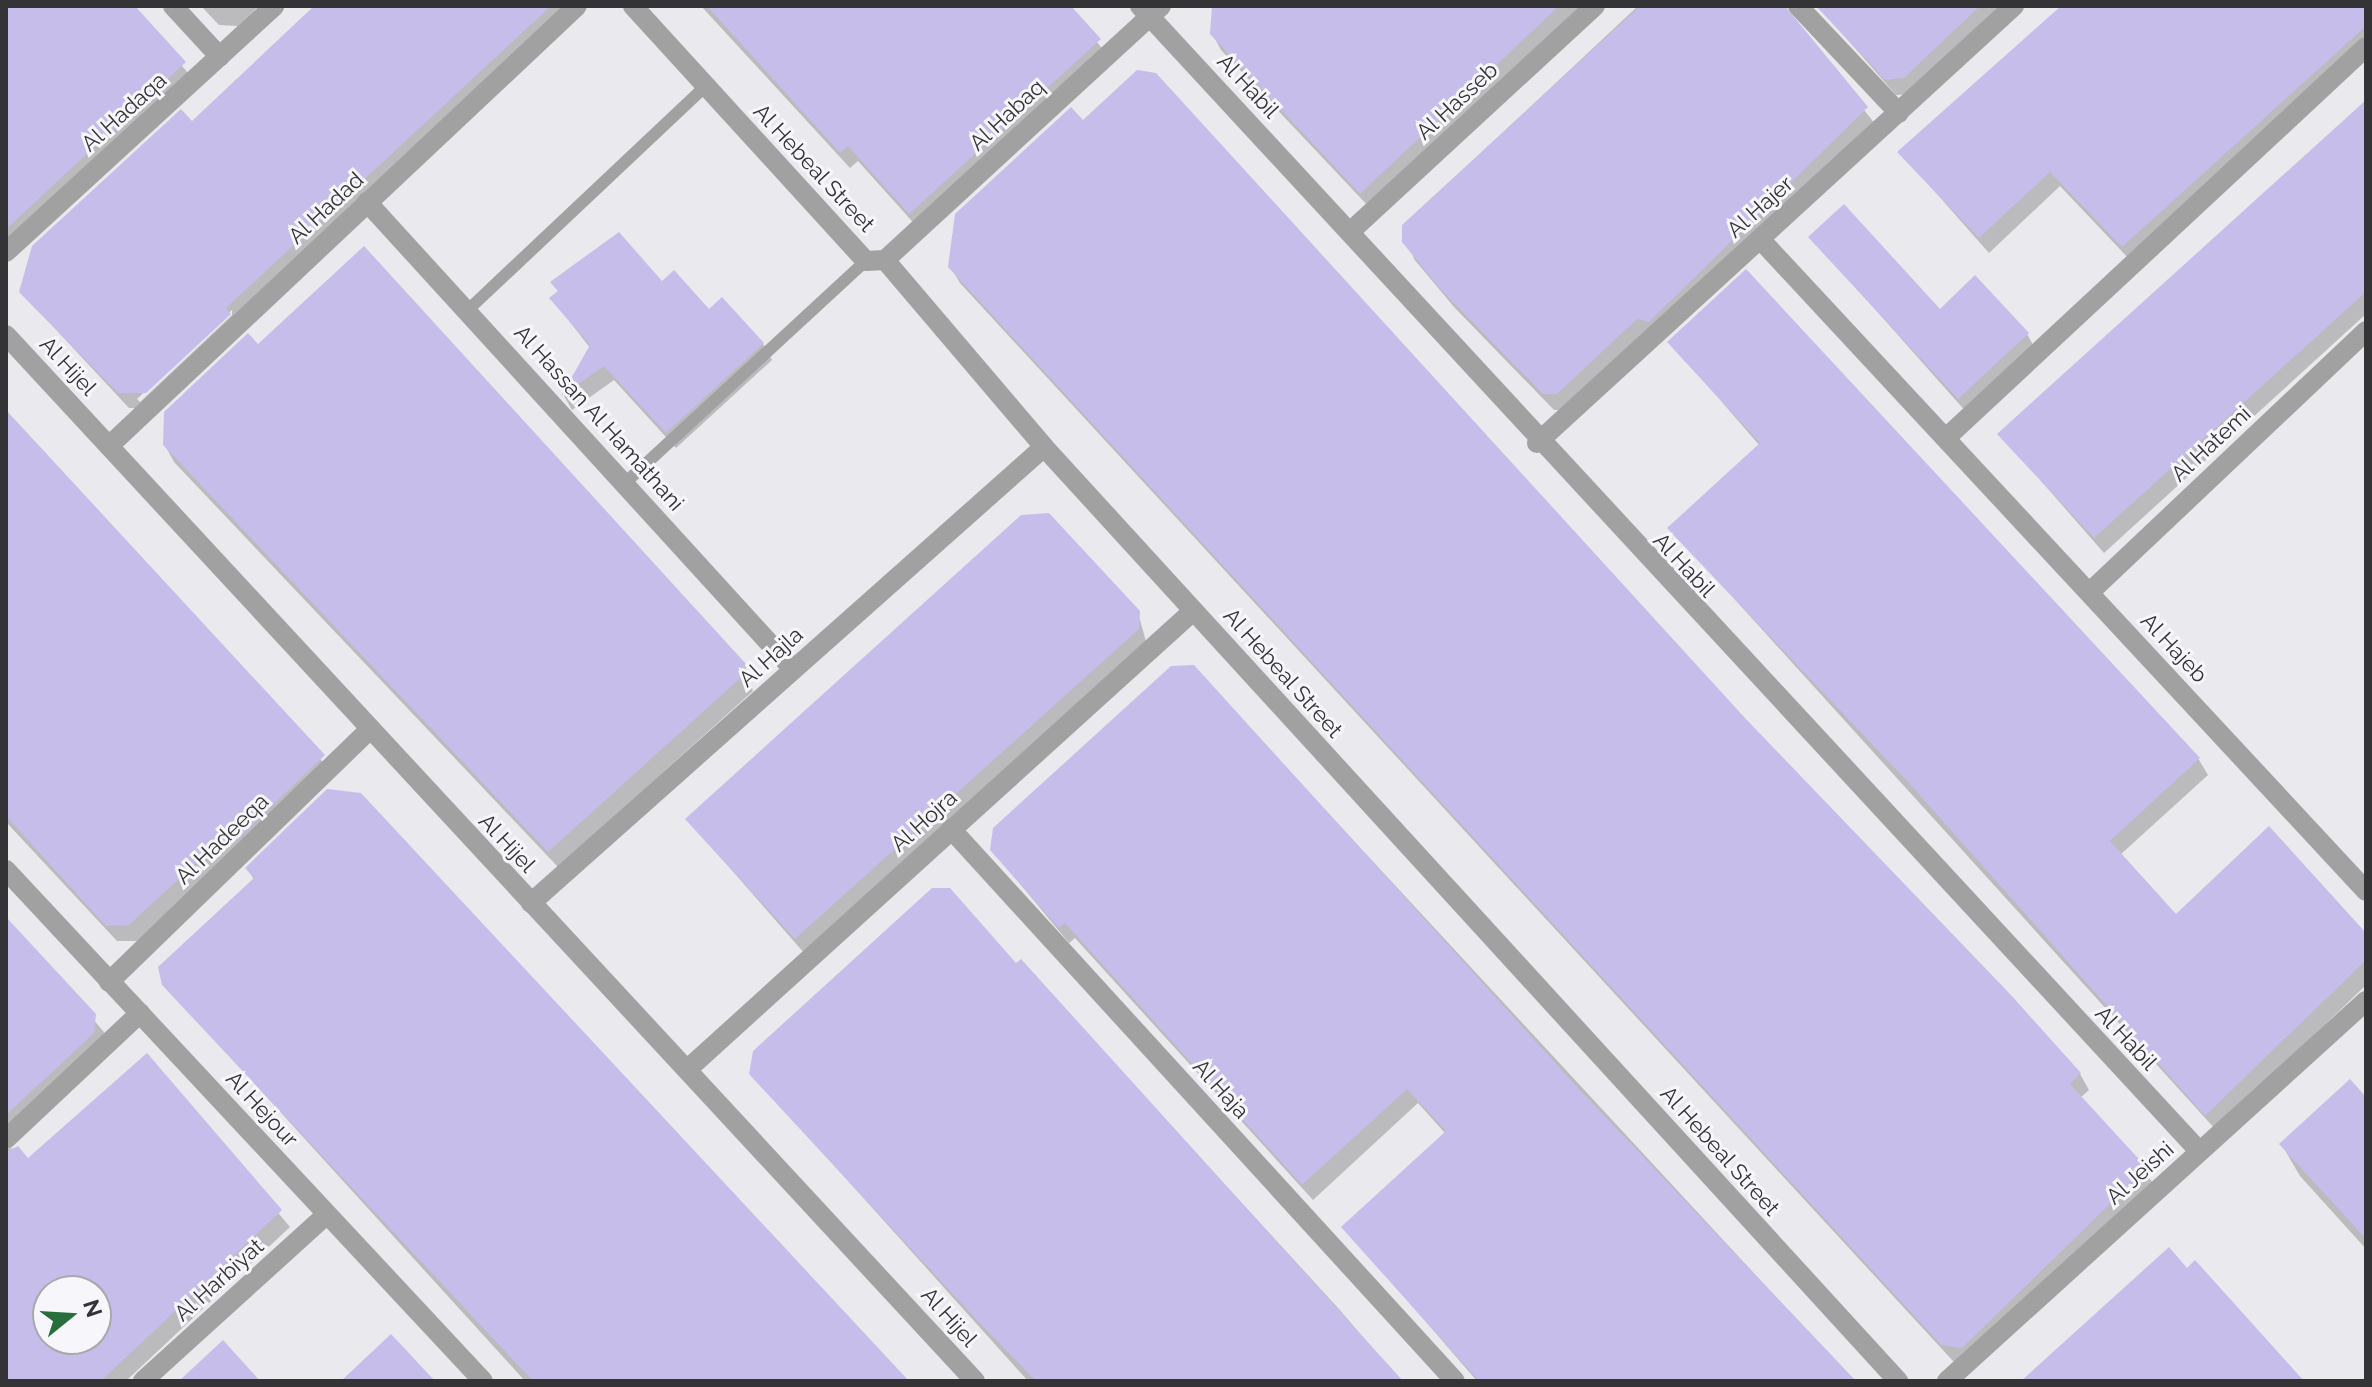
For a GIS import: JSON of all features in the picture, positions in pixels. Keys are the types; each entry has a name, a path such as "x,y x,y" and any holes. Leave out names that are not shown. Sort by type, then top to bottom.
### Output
{"street":[{"path":"173,6 220,57"},
{"name":"Al Hadaqa","path":"6,252 274,6"},
{"name":"Al Hadad","path":"109,446 577,6"},
{"name":"Al Hebeal Street","path":"633,6 876,261 1898,1381"},
{"name":"Al Hasseb","path":"1351,231 1595,6"},
{"path":"1798,6 1899,113"},
{"name":"Al Hajer","path":"1537,443 2014,6"},
{"name":"Al Habil","path":"1150,10 1351,231 1537,443 2199,1151"},
{"name":"Al Habaq","path":"876,261 1150,10"},
{"path":"1946,438 2366,47"},
{"name":"Al Hassan Al Hamathani","path":"367,202 469,309 793,669"},
{"name":"Al Hajeb","path":"1760,239 2366,891"},
{"name":"Al Hatemi","path":"2090,592 2366,331"},
{"name":"Al Hijel","path":"6,335 369,730 689,1068 975,1381"},
{"name":"Al Hajla","path":"531,903 1044,447"},
{"name":"Al Hojra","path":"689,1068 1193,611"},
{"name":"Al Hadeeqa","path":"109,982 369,730"},
{"name":"Al Haja","path":"951,829 1455,1381"},
{"name":"Al Hejour","path":"6,870 483,1381"},
{"name":"Al Jeishi","path":"1947,1381 2366,1001"},
{"path":"6,1139 140,1013"},
{"name":"Al Harbiyat","path":"143,1381 327,1214"}],"lane":[{"path":"469,309 706,86"},
{"path":"625,483 876,261"}],"building":[{"path":"6,6 135,6 186,62 6,229"},
{"path":"314,6 551,6 226,308 231,314 146,393 118,393 19,292 32,246 181,109 192,121"},
{"path":"707,6 1071,6 1101,39 909,214 848,146 840,153"},
{"path":"1212,6 1559,6 1360,194 1210,34"},
{"path":"1640,6 1785,6 1868,107 1649,322 1637,319 1557,394 1543,394 1442,291 1402,242 1402,225"},
{"path":"1816,6 1980,6 1904,78 1885,80"},
{"path":"2061,6 2366,6 2366,26 2122,247 2050,172 1979,238 1897,152"},
{"path":"1137,70 1156,73 1745,718 2010,994 2081,1073 2070,1084 2147,1168 1962,1348 1941,1345 948,267 955,214 1071,107 1083,120"},
{"path":"2366,100 2366,292 2094,538 1997,434"},
{"path":"1844,204 1940,309 1975,275 2029,333 1958,399 1808,237"},
{"path":"619,232 662,281 674,270 709,309 722,297 764,343 666,433 604,366 561,396 590,345 549,298 558,291 550,282"},
{"path":"364,246 746,664 745,674 548,852 163,445 164,412 248,333 258,344"},
{"path":"1746,269 2200,758 2110,841 2176,914 2269,826 2366,933 2366,960 2205,1116 1909,783 1667,528 1760,443 1667,342"},
{"path":"6,410 325,755 227,849 220,841 129,925 106,926 6,816"},
{"path":"1049,513 1140,611 1139,629 795,939 685,819 1021,515"},
{"path":"1194,665 1579,1089 1856,1381 1479,1381 1341,1227 1446,1131 1407,1089 1302,1185 1065,923 1059,928 990,850 993,828 1171,666"},
{"path":"327,789 361,793 909,1381 533,1381 162,985 158,967 254,878 245,868"},
{"path":"932,888 950,888 1016,963 1021,959 1403,1381 1036,1381 975,1318 749,1074 753,1051"},
{"path":"6,917 96,1014 94,1033 6,1115"},
{"path":"147,1053 282,1210 101,1381 6,1381 6,1152 18,1146 28,1158"},
{"path":"2350,1079 2366,1097 2366,1239 2279,1144"},
{"path":"2169,1247 2187,1268 2195,1260 2304,1381 2021,1381"},
{"path":"391,1334 435,1381 341,1381"},
{"path":"223,1340 260,1381 179,1381"}]}
